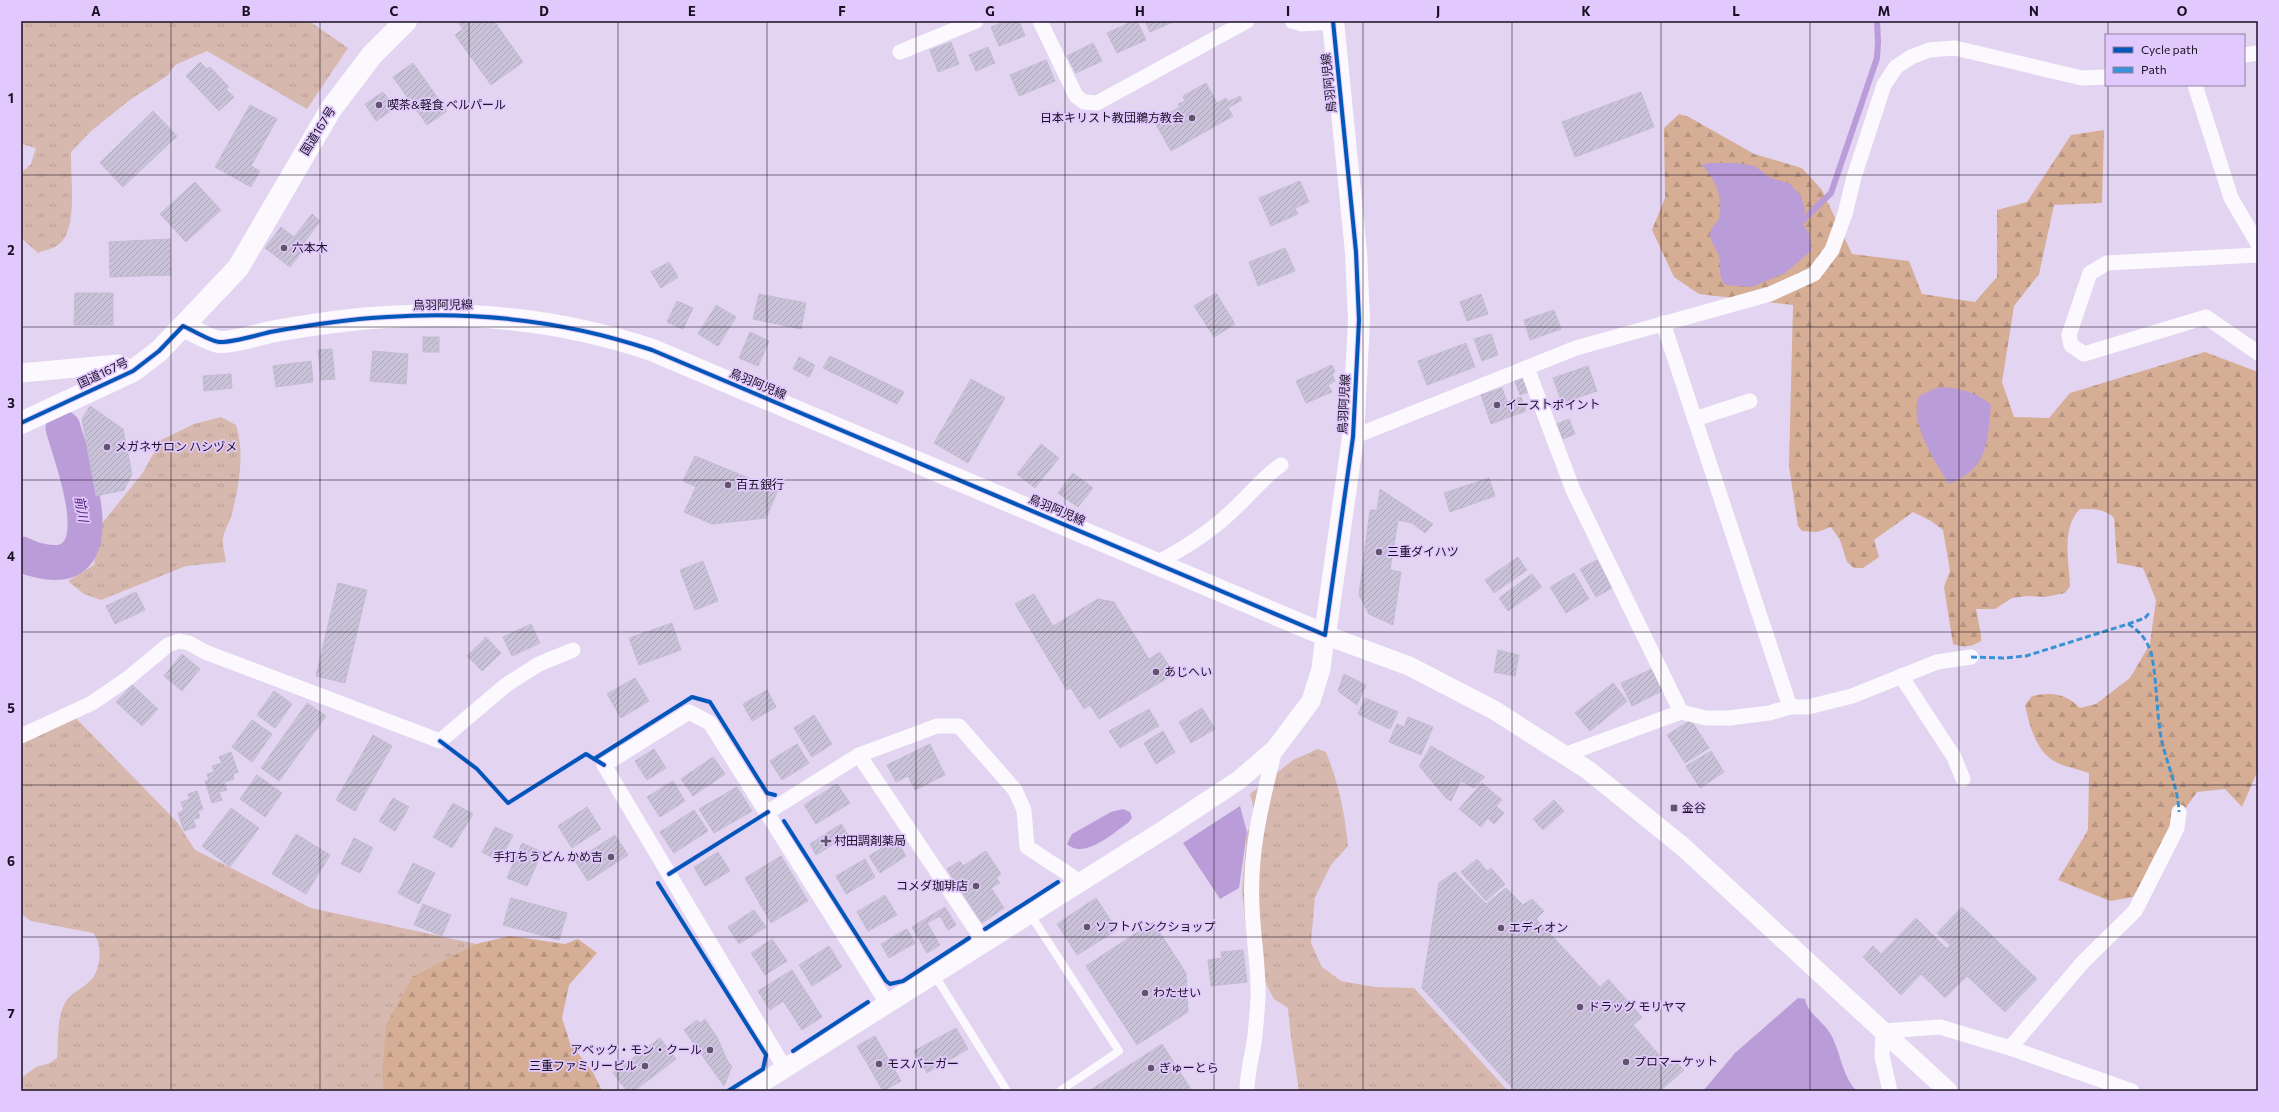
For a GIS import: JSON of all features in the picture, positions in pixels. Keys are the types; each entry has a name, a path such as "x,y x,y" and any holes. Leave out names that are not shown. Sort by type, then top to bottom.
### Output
{"main road":[{"name":"国道167号","path":"21,423 132,371 159,351 183,326 238,268 331,109 372,55 406,21"},
{"name":"鳥羽阿児線","path":"183,326 219,342 336,322 436,314 473,314 524,320 614,337 659,353 1325,635 1353,437 1359,320 1356,267 1333,22"}],"street":[{"path":"900,52 976,21"},
{"path":"1040,21 1076,96 1084,102 1097,103 1226,26 1247,21"},
{"path":"1292,21 1302,24 1333,22"},
{"path":"1353,437 1576,348 1770,294 1814,274 1832,250 1845,214 1854,177 1884,85 1896,67 1911,57 1929,50 1955,48 2082,78 2105,77"},
{"path":"2245,55 2258,53"},
{"path":"2195,86 2231,198 2258,244"},
{"path":"2258,254 2107,263 2096,268 2090,273 2069,336 2071,345 2084,354 2206,316 2258,354"},
{"path":"1663,323 1790,707"},
{"path":"21,373 118,364 132,371"},
{"path":"1527,368 1574,490 1681,712"},
{"path":"1695,419 1750,401"},
{"path":"1157,563 1198,540 1231,513 1272,471 1281,465"},
{"path":"749,1091 887,1002 1030,914 1079,881 1165,829 1239,780 1275,749 1311,701 1321,669 1325,635 1409,666 1494,710 1588,770 1682,846 1948,1091"},
{"path":"21,736 92,703 126,679 168,645 179,641 189,643 205,652 440,741 506,685 539,664 573,650"},
{"path":"1564,755 1681,712 1706,718 1729,718 1769,713 1790,707 1808,707 1852,696 1937,662 1971,657"},
{"path":"1901,676 1954,757 1963,779"},
{"path":"784,1067 604,764 689,712 710,723 768,812 887,1002"},
{"path":"768,812 859,755 936,726 959,726 1015,790 1024,810 1027,847 1079,881"},
{"path":"1247,1091 1247,1073 1254,1042 1258,997 1252,907 1252,859 1255,830 1275,749"},
{"path":"859,755 984,942"},
{"path":"2010,1048 2083,962 2135,911 2177,828 2179,812"},
{"path":"1883,1031 1940,1027 2010,1048 2132,1091"},
{"path":"1883,1031 1882,1056 1890,1091"}],"lane":[{"path":"1030,914 1119,1051 1060,1091"},
{"path":"934,974 1007,1091"}],"green space":[{"path":"21,21 309,21 348,48 307,109 207,51 175,65 167,76 131,99 91,131 71,152 72,202 69,228 65,238 58,245 54,248 38,253 21,238 21,173 31,164 36,148 21,144"},
{"path":"1679,114 1689,117 1754,154 1802,168 1822,190 1852,254 1909,261 1922,294 1975,302 1997,277 1997,210 2027,202 2071,135 2104,130 2102,203 2054,205 2039,274 2014,306 2002,382 2014,417 2049,418 2070,393 2205,352 2258,372 2258,770 2242,807 2225,789 2197,792 2182,813 2133,897 2110,901 2058,880 2088,830 2089,773 2062,765 2048,757 2042,751 2034,736 2025,705 2032,696 2046,694 2058,695 2069,699 2080,708 2096,704 2130,678 2150,644 2156,600 2143,568 2117,563 2114,518 2103,511 2094,509 2080,509 2074,516 2068,535 2070,586 2065,593 2045,597 2028,596 2012,598 1995,609 1976,609 1981,641 1971,646 1961,646 1953,644 1944,587 1950,571 1943,530 1931,521 1913,512 1874,540 1879,557 1863,568 1854,568 1847,562 1840,540 1831,527 1817,532 1802,531 1798,526 1789,466 1793,305 1699,294 1674,277 1652,230 1665,198 1664,128"},
{"path":"221,417 236,425 239,436 241,458 237,492 231,517 223,537 226,562 186,566 101,600 84,594 68,581 94,565 99,527 142,474 161,440 194,424"},
{"path":"67,709 177,822 195,850 311,908 476,944 413,976 382,1078 383,1091 21,1091 21,1078 36,1067 50,1063 57,1058 59,1023 62,1009 67,999 87,984 94,976 97,971 99,957 98,943 93,933 31,921 21,914 21,740"},
{"path":"1318,749 1326,752 1334,775 1343,810 1348,846 1331,865 1315,897 1311,943 1322,967 1341,981 1375,987 1414,988 1508,1091 1299,1091 1288,1008 1274,999 1263,978 1247,939 1242,891 1247,832 1257,819 1250,794 1293,760"},
{"path":"510,936 565,944 578,939 597,953 569,985 562,1018 570,1043 594,1074 602,1091 383,1091 382,1078 386,1025 413,976 476,944"}],"shaded area":[{"path":"1709,163 1737,163 1755,166 1769,177 1790,184 1801,196 1805,210 1802,222 1810,235 1811,251 1785,273 1752,287 1725,285 1720,274 1719,256 1710,237 1712,229 1719,218 1720,203 1717,189 1711,176 1702,165"},
{"path":"1939,387 1953,388 1973,393 1991,405 1984,453 1972,470 1962,478 1949,484 1925,442 1920,430 1918,418 1917,407 1919,396"},
{"path":"1240,806 1247,832 1239,888 1220,899 1183,843"},
{"path":"1123,809 1130,812 1132,818 1128,823 1107,838 1090,847 1082,849 1074,848 1067,844 1072,834 1111,812"},
{"path":"1798,998 1805,999 1812,1013 1827,1028 1837,1047 1844,1070 1857,1091 1703,1091 1735,1053"}],"building":[{"path":"457,21 494,21 523,62 491,85 455,35 463,29"},
{"path":"1007,21 1019,21 1025,36 999,46 991,27"},
{"path":"1133,21 1137,21 1146,40 1117,53 1107,33"},
{"path":"1145,21 1175,21 1150,32"},
{"path":"951,42 959,64 938,72 930,50"},
{"path":"1093,43 1102,61 1076,73 1067,56"},
{"path":"988,47 995,63 976,71 969,55"},
{"path":"1046,60 1055,81 1019,96 1010,75"},
{"path":"200,62 207,69 210,67 229,87 226,89 234,97 219,111 186,76"},
{"path":"413,63 447,111 427,125 393,77"},
{"path":"1206,83 1217,103 1226,98 1228,102 1240,96 1242,100 1228,108 1233,116 1171,151 1154,121 1180,107 1178,104 1185,101 1183,96"},
{"path":"383,92 395,108 376,121 365,104"},
{"path":"1641,92 1654,127 1575,157 1562,122"},
{"path":"250,105 277,119 251,166 260,171 251,187 215,167"},
{"path":"153,111 177,136 123,187 100,163"},
{"path":"1300,181 1309,202 1295,208 1298,214 1271,226 1259,198"},
{"path":"195,182 221,210 186,242 160,214"},
{"path":"312,214 320,221 304,243 307,245 290,267 265,248 281,227 294,237"},
{"path":"170,239 171,275 110,277 109,242"},
{"path":"1285,248 1295,271 1258,286 1249,262"},
{"path":"669,262 678,277 661,288 651,272"},
{"path":"75,293 113,293 113,325 74,325"},
{"path":"1216,293 1235,324 1214,337 1194,306"},
{"path":"759,294 806,303 801,329 753,319"},
{"path":"1481,294 1488,314 1467,321 1460,302"},
{"path":"677,301 693,308 683,329 667,322"},
{"path":"716,305 736,317 718,346 698,334"},
{"path":"1554,310 1561,329 1530,340 1524,320"},
{"path":"750,332 769,341 758,366 739,358"},
{"path":"1491,334 1498,355 1482,361 1474,339"},
{"path":"423,337 439,337 439,352 423,352"},
{"path":"1466,343 1475,367 1427,385 1418,361"},
{"path":"332,349 335,379 321,380 318,350"},
{"path":"373,351 408,354 406,384 370,381"},
{"path":"830,356 904,392 897,404 823,368"},
{"path":"799,357 815,365 809,377 793,369"},
{"path":"311,361 313,382 276,387 273,366"},
{"path":"1332,365 1335,372 1332,374 1335,381 1328,385 1332,392 1306,403 1296,381"},
{"path":"1588,366 1597,391 1562,403 1553,378"},
{"path":"231,374 232,388 204,391 203,376"},
{"path":"1526,378 1531,391 1520,395 1515,381"},
{"path":"971,379 1005,398 968,463 934,443"},
{"path":"1502,388 1507,402 1521,397 1526,411 1491,424 1481,395"},
{"path":"90,406 123,429 132,474 124,490 96,496 82,419"},
{"path":"1569,419 1575,434 1563,439 1557,424"},
{"path":"1041,444 1059,458 1035,488 1017,474"},
{"path":"695,456 778,490 766,518 712,524 684,512 696,487 683,481"},
{"path":"1073,473 1093,488 1078,507 1058,493"},
{"path":"1489,478 1495,496 1450,512 1444,493"},
{"name":"三重ダイハツ","path":"1380,489 1433,524 1425,533 1412,523 1398,520 1390,570 1401,572 1393,625 1369,614 1359,595 1370,510 1377,510"},
{"path":"1518,557 1527,570 1494,593 1485,580"},
{"path":"1597,560 1612,588 1596,597 1580,569"},
{"path":"703,561 718,601 695,610 680,570"},
{"path":"1574,573 1589,599 1566,613 1550,587"},
{"path":"1532,574 1542,587 1508,611 1499,598"},
{"path":"338,583 367,590 345,683 316,676"},
{"path":"136,592 145,610 115,624 106,606"},
{"path":"1034,594 1053,626 1098,599 1114,602 1149,659 1160,652 1174,674 1099,719 1090,705 1084,709 1071,688 1067,690 1015,604"},
{"path":"672,623 681,650 639,665 629,638"},
{"path":"531,624 540,643 512,656 503,637"},
{"path":"486,637 501,653 482,671 467,656"},
{"path":"1498,650 1519,655 1515,676 1494,672"},
{"path":"182,654 200,669 182,691 164,676"},
{"path":"1652,669 1662,691 1632,706 1621,683"},
{"path":"1344,674 1366,685 1357,705 1338,691"},
{"path":"635,678 649,701 621,718 607,694"},
{"path":"1613,683 1627,701 1590,731 1575,713"},
{"path":"132,685 158,709 142,726 116,702"},
{"path":"767,690 776,707 752,721 743,704"},
{"path":"274,691 292,704 275,728 257,715"},
{"path":"1365,698 1398,712 1390,729 1358,714"},
{"path":"307,703 326,716 279,781 261,768"},
{"path":"1202,708 1215,729 1191,743 1179,722"},
{"path":"1149,709 1159,726 1120,748 1109,731"},
{"path":"814,715 832,744 812,757 794,728"},
{"path":"1408,717 1433,727 1421,755 1389,742 1397,724 1404,727"},
{"path":"252,720 272,734 252,762 232,747"},
{"path":"1691,720 1709,748 1685,763 1667,735"},
{"path":"1163,731 1175,752 1156,764 1144,743"},
{"path":"373,735 392,746 355,811 336,800"},
{"path":"797,744 809,763 782,780 770,761"},
{"path":"930,744 945,775 915,790 908,776 896,782 887,765"},
{"path":"1431,746 1485,777 1474,788 1461,781 1451,801 1446,798 1419,766"},
{"path":"654,749 666,768 647,780 635,761"},
{"path":"1711,751 1724,772 1700,788 1686,766"},
{"path":"231,752 238,772 233,774 234,779 224,782 227,790 219,792 222,800 212,803 205,781 209,780 207,774 214,772 212,766 222,763 219,757"},
{"path":"713,757 725,774 693,796 681,779"},
{"path":"257,775 282,793 265,817 240,799"},
{"path":"673,781 685,801 660,817 647,797"},
{"path":"1482,783 1502,800 1496,806 1504,813 1494,824 1488,818 1481,827 1459,809"},
{"path":"837,784 850,803 816,824 804,805"},
{"path":"737,787 752,811 714,833 699,809"},
{"path":"197,791 203,809 198,811 200,817 193,820 196,827 184,831 178,813 184,810 181,802 190,799 188,794"},
{"path":"393,798 409,807 395,831 379,821"},
{"path":"1554,800 1564,811 1543,830 1533,819"},
{"path":"453,803 473,814 452,848 433,837"},
{"path":"587,807 601,829 572,848 558,826"},
{"path":"231,808 259,828 230,867 202,846"},
{"path":"694,810 708,831 674,853 660,832"},
{"path":"841,824 848,835 816,855 810,844"},
{"path":"495,827 513,835 500,861 482,852"},
{"path":"296,834 330,855 306,894 272,874"},
{"path":"615,835 628,855 588,881 575,861"},
{"path":"354,838 373,848 360,873 341,864"},
{"path":"896,839 906,856 880,873 869,856"},
{"path":"522,843 542,852 527,886 507,878"},
{"name":"コメダ珈琲店","path":"986,851 1001,874 996,878 1000,883 991,888 1004,908 982,923 947,869 960,861 963,866"},
{"path":"718,852 730,871 705,886 694,867"},
{"path":"781,856 808,901 771,923 745,878"},
{"path":"865,859 875,877 846,894 836,876"},
{"path":"1477,859 1487,871 1491,868 1505,884 1486,901 1461,872"},
{"path":"413,863 435,873 419,904 398,893"},
{"path":"1455,872 1486,904 1506,888 1523,905 1532,899 1544,911 1536,919 1600,987 1608,979 1642,1017 1633,1025 1668,1065 1674,1060 1684,1070 1660,1091 1515,1091 1422,988 1439,883"},
{"path":"885,895 897,915 868,931 857,912"},
{"path":"511,898 567,913 559,940 503,925"},
{"name":"ソフトバンクショップ","path":"1096,898 1117,930 1077,955 1057,924"},
{"path":"423,904 451,915 442,936 414,925"},
{"path":"945,907 956,925 948,930 940,916 927,923 940,945 927,953 912,927"},
{"path":"1962,907 2037,979 2005,1012 1967,976 1945,998 1921,974 1901,995 1863,957 1873,946 1881,954 1916,918 1947,949 1950,945 1937,933"},
{"path":"754,910 766,927 739,944 728,927"},
{"name":"わたせい","path":"1153,922 1186,973 1188,1012 1137,1045 1086,966"},
{"path":"907,929 915,943 889,958 881,944"},
{"path":"772,939 787,961 765,975 751,953"},
{"path":"829,946 842,967 812,986 799,965"},
{"path":"1243,950 1247,982 1211,986 1208,960 1222,958 1221,952"},
{"path":"792,970 822,1017 802,1030 783,1001 770,1010 758,991"},
{"name":"アベック・モン・クール","path":"705,1019 718,1039 728,1062 732,1066 724,1086 684,1030 697,1020 700,1023"},
{"path":"956,1028 968,1049 927,1073 914,1051"},
{"name":"モスバーガー","path":"875,1036 901,1081 883,1091 857,1046"},
{"name":"三重ファミリービル","path":"660,1038 676,1059 634,1091 627,1091 613,1073"},
{"name":"ぎゅーとら","path":"1162,1044 1192,1091 1089,1091"}],"waterway":[{"path":"1801,222 1831,193 1877,58 1877,21"},
{"name":"前川","path":"21,554 41,561 62,562 76,555 83,541 85,523 83,502 79,480 63,428"}],"marked path":[{"path":"1971,657 2003,658 2026,656 2128,624 2145,618 2149,613"},
{"path":"2128,624 2142,636 2151,652 2161,737 2174,784 2179,812"}],"cycle path":[{"path":"21,423 133,371 159,351 183,326 206,338 224,342 270,332 314,325 387,317 488,317 554,325 620,340 652,350 1325,635 1353,437 1359,320 1356,252 1333,21"},
{"path":"594,759 692,697 710,702 767,793 775,795"},
{"path":"440,741 477,769 508,803 586,754 604,765"},
{"path":"669,874 768,812"},
{"path":"784,821 886,981 890,984 903,981 969,938"},
{"path":"985,929 1058,882"},
{"path":"658,883 766,1055 763,1069 728,1091"},
{"path":"793,1051 868,1002"}],"place":[{"name":"喫茶&軽食 ベルパール","path":"379,105"},
{"name":"日本キリスト教団鵜方教会","path":"1192,118"},
{"name":"六本木","path":"284,248"},
{"name":"イーストポイント","path":"1497,405"},
{"name":"メガネサロン ハシヅメ","path":"107,447"},
{"name":"百五銀行","path":"728,485"},
{"name":"三重ダイハツ","path":"1379,552"},
{"name":"あじへい","path":"1156,672"},
{"name":"金谷","path":"1674,808"},
{"name":"村田調剤薬局","path":"826,841"},
{"name":"手打ちうどん かめ吉","path":"611,857"},
{"name":"コメダ珈琲店","path":"976,886"},
{"name":"ソフトバンクショップ","path":"1087,927"},
{"name":"エディオン","path":"1501,928"},
{"name":"わたせい","path":"1145,993"},
{"name":"ドラッグ モリヤマ","path":"1580,1007"},
{"name":"アベック・モン・クール","path":"710,1050"},
{"name":"プロマーケット","path":"1626,1062"},
{"name":"モスバーガー","path":"879,1064"},
{"name":"三重ファミリービル","path":"645,1066"},
{"name":"ぎゅーとら","path":"1151,1068"}]}
